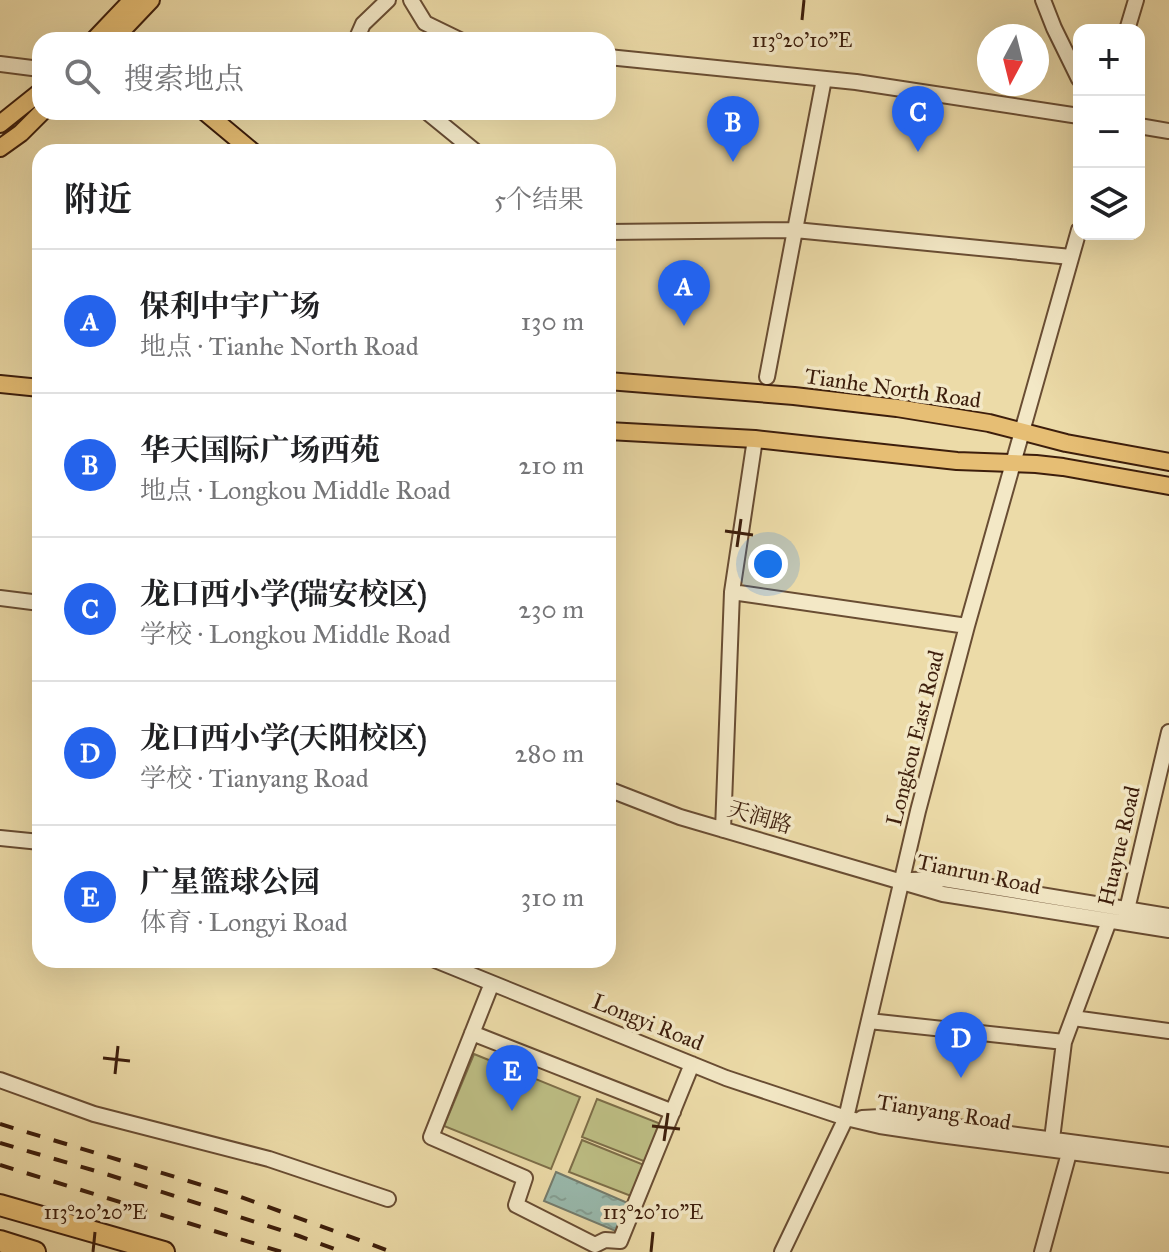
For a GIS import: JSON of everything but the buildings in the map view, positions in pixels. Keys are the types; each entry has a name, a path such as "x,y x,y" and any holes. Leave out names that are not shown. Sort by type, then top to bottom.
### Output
{"highway":[{"path":"0,1205 164,1252"},
{"path":"0,1241 35,1252"}],"main road":[{"path":"113,32 132,0"},
{"path":"116,32 151,0"},
{"path":"0,124 32,98"},
{"path":"0,148 34,120"},
{"path":"215,120 243,144"},
{"name":"Tianhe North Road","path":"616,382 897,408 989,423 1066,443 1169,462"},
{"path":"0,384 32,387"},
{"path":"616,431 755,439 948,461 1063,467 1169,486"}],"street":[{"path":"360,32 363,24 388,0"},
{"path":"411,0 425,23 444,32"},
{"path":"1043,0 1073,67"},
{"path":"1129,24 1136,0"},
{"path":"616,58 933,92 1073,115"},
{"path":"0,64 32,68"},
{"path":"767,377 824,79"},
{"path":"437,120 466,144"},
{"path":"1145,127 1169,131"},
{"path":"616,232 795,230 1071,257"},
{"name":"Longkou East Road","path":"782,1252 846,1118 918,811 1076,240"},
{"path":"723,830 732,592 755,439"},
{"path":"732,592 967,626"},
{"path":"0,598 32,602"},
{"name":"Huayue Road","path":"1052,1139 1064,1042 1120,918 1169,732"},
{"name":"天润路","path":"616,792 680,817 902,881"},
{"path":"0,838 32,841"},
{"name":"Tianrun Road","path":"902,881 943,879 1169,930"},
{"name":"Tianrun Road","path":"1120,918 1169,916"},
{"name":"Longyi Road","path":"455,968 692,1064 846,1118"},
{"path":"492,983 431,1137 525,1178 516,1205 595,1245 605,1240 620,1241 692,1064"},
{"path":"1073,1018 1169,1031"},
{"path":"869,1021 1064,1042"},
{"path":"472,1033 673,1112"},
{"path":"0,1080 94,1114 269,1159 388,1199"},
{"name":"Tianyang Road","path":"846,1118 881,1117 1169,1155"},
{"name":"Tianyang Road","path":"846,1118 880,1126 1169,1165"},
{"path":"1042,1252 1069,1153"}],"green space":[{"path":"474,1054 580,1097 551,1169 444,1126"},
{"path":"597,1099 661,1124 646,1162 582,1137"},
{"path":"582,1140 644,1165 631,1196 569,1172"}],"water":[{"path":"556,1172 630,1204 618,1232 544,1201"}],"railway":[{"path":"0,1124 238,1196 392,1252"},
{"path":"0,1143 106,1174 343,1252"},
{"path":"0,1165 282,1252"}],"place":[{"name":"龙口西小学(瑞安校区)","path":"918,152"},
{"name":"华天国际广场西苑","path":"733,162"},
{"name":"保利中宇广场","path":"684,326"},
{"name":"龙口西小学(天阳校区)","path":"961,1078"},
{"name":"广星篮球公园","path":"512,1111"}]}
